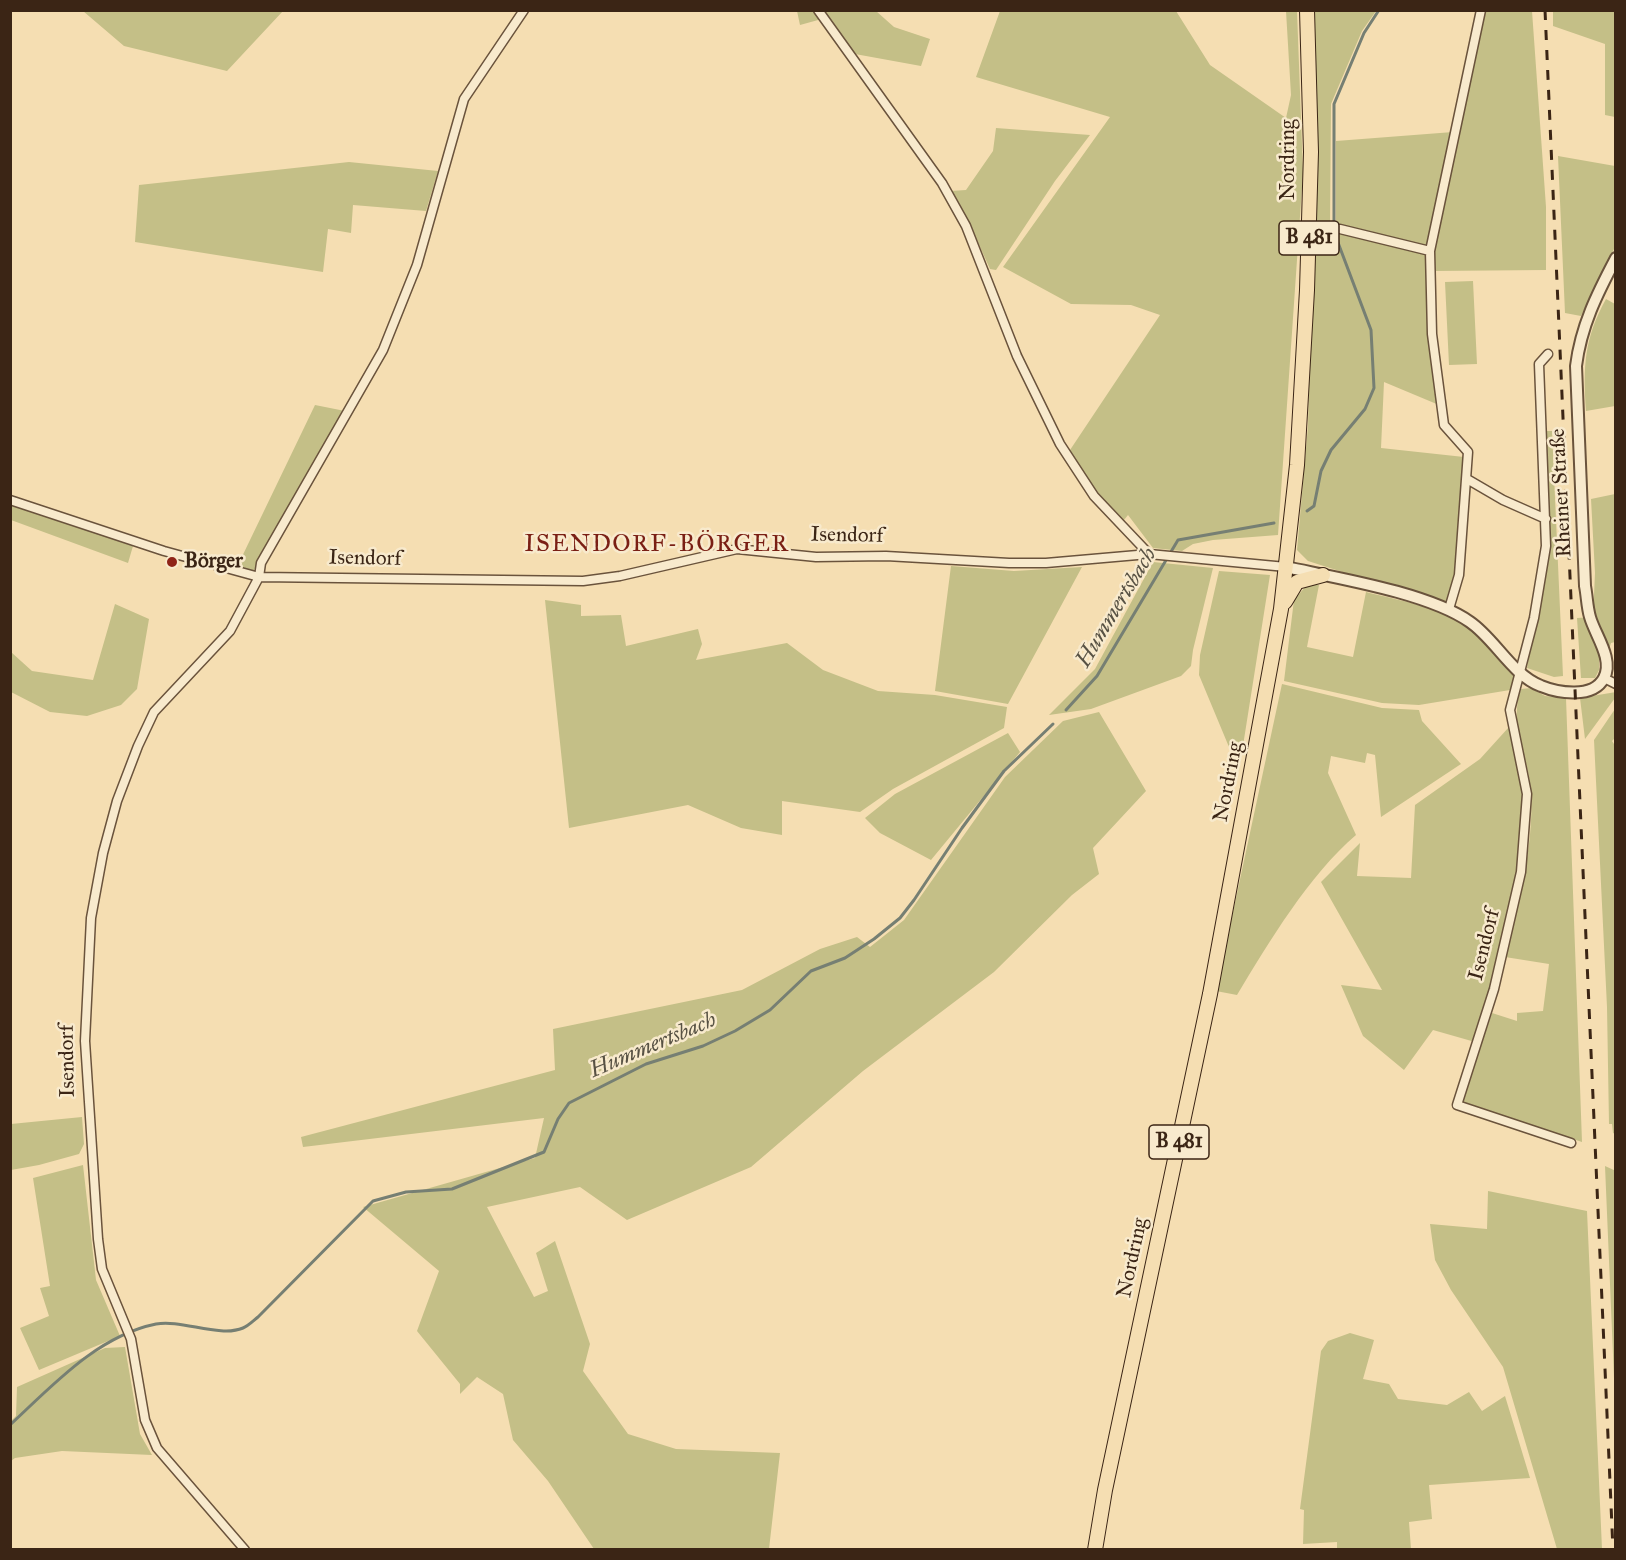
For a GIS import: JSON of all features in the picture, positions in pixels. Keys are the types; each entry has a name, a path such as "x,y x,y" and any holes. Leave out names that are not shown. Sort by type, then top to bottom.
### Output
{"main road":[{"name":"Nordring","path":"1095,1550 1110,1468 1210,994 1281,609 1297,465 1307,290 1311,152 1307,10"},
{"path":"1281,609 1297,582 1323,575"}],"street":[{"name":"Isendorf","path":"245,1550 152,1438 145,1420 131,1339 102,1269 85,1041 91,918 103,853 117,801 150,720 179,683 230,631 260,577 261,563 383,350 417,265 464,99 524,10"},
{"path":"818,10 942,183 966,226 1017,356 1060,444 1094,496 1154,555"},
{"path":"1449,609 1459,575 1468,452 1444,425 1432,334 1430,251 1481,10"},
{"path":"1340,229 1430,251"},
{"name":"Rheiner Straße","path":"1604,678 1607,667 1589,616 1585,585 1575,366 1579,339 1590,307 1616,258"},
{"path":"1521,672 1544,556 1546,519 1539,364 1548,354"},
{"path":"1467,479 1503,500 1546,519"},
{"name":"Isendorf","path":"10,500 164,551 260,577 583,581 620,576 737,549 816,557 886,556 1009,563 1046,563 1154,555 1286,567 1449,609 1480,630 1532,682 1557,691 1588,691 1598,686 1604,678"},
{"name":"Isendorf","path":"1521,672 1510,710 1527,794 1521,872 1494,990 1457,1105 1571,1143"},
{"path":"1604,678 1616,684"}],"shaded area":[{"path":"83,11 283,11 227,71 124,46"},
{"path":"797,11 876,11 894,27 930,39 921,66 855,54 829,17 800,25"},
{"path":"1000,11 1176,11 1210,65 1286,118 1291,95 1286,11 1297,11 1303,173 1278,535 1213,540 1193,544 1182,551 1153,548 1128,515 1124,520 1098,495 1068,453 1160,315 1131,305 1071,304 1003,267 1110,117 976,77"},
{"path":"1314,11 1376,11 1362,31 1331,104 1330,230 1426,254 1439,405 1384,382 1381,448 1464,457 1456,574 1446,605 1308,561 1297,550 1308,426 1316,87"},
{"path":"1485,11 1532,11 1546,207 1546,270 1433,271 1433,250"},
{"path":"1553,11 1615,11 1615,117 1605,115 1605,44 1553,26"},
{"path":"996,128 1090,135 1055,181 996,270 990,269 951,191 966,190 993,151"},
{"path":"1453,132 1428,249 1336,227 1336,141"},
{"path":"1558,156 1615,166 1615,247 1581,316 1565,313"},
{"path":"349,162 438,171 426,211 353,205 351,233 328,229 323,272 135,242 139,185"},
{"path":"1473,281 1477,364 1449,365 1445,282"},
{"path":"1606,299 1615,304 1615,406 1586,411 1585,366 1589,340"},
{"path":"315,405 345,411 253,572 237,567"},
{"path":"1545,431 1552,431 1563,676 1554,677 1527,668 1548,546"},
{"path":"1615,494 1615,642 1611,643 1609,649 1599,652 1599,670 1595,678 1581,678 1577,618 1593,617 1595,573 1591,499"},
{"path":"10,504 133,546 128,563 11,520"},
{"path":"1153,562 1213,568 1191,666 1181,676 1091,709 1049,715 1095,669"},
{"path":"951,566 1014,571 1082,567 1008,704 935,691"},
{"path":"1219,571 1270,575 1239,771 1199,675 1200,655"},
{"path":"1319,585 1307,647 1353,657 1366,592 1434,610 1459,621 1482,639 1515,676 1510,690 1419,705 1382,703 1284,681 1294,600 1306,586"},
{"path":"545,600 581,605 581,616 621,615 626,646 698,629 702,644 696,660 787,643 823,670 878,691 935,695 1007,707 1004,728 893,789 860,812 782,801 782,835 741,828 688,805 569,828"},
{"path":"115,604 149,619 137,689 121,705 87,716 50,712 11,692 11,652 32,671 93,680"},
{"path":"1282,684 1382,708 1419,710 1422,721 1461,764 1381,817 1375,755 1367,753 1365,763 1331,756 1328,773 1356,835 1322,869 1306,889 1237,995 1216,991"},
{"path":"1531,688 1545,696 1566,698 1582,1142 1461,1103 1492,1013 1517,1021 1517,1013 1543,1011 1549,964 1505,957 1528,855 1531,793 1517,716 1521,689"},
{"path":"1616,692 1615,698 1585,739 1580,698"},
{"path":"1615,709 1615,738 1612,741 1616,747 1615,1134 1612,1124 1609,1124 1607,1007 1594,740"},
{"path":"1099,712 1146,791 1093,848 1099,874 1072,895 994,972 863,1071 751,1167 627,1220 580,1187 487,1207 534,1297 548,1291 536,1253 555,1241 590,1344 583,1371 628,1434 676,1449 780,1453 769,1549 594,1549 548,1481 513,1440 503,1394 477,1377 460,1394 460,1384 417,1331 439,1271 363,1207 535,1158 544,1118 303,1147 301,1137 555,1070 553,1029 742,990 820,949 857,937 870,947 904,920 1005,777 1063,721"},
{"path":"1509,727 1523,778 1521,857 1502,952 1484,1013 1475,1042 1433,1030 1404,1070 1363,1036 1341,985 1382,990 1321,882 1360,843 1357,876 1411,878 1415,805 1480,759"},
{"path":"1008,733 1020,752 931,860 880,833 865,818 895,794"},
{"path":"82,1117 84,1144 79,1154 11,1170 11,1124"},
{"path":"83,1165 96,1280 120,1336 39,1370 20,1328 49,1316 40,1288 50,1286 33,1178"},
{"path":"1605,1166 1616,1171 1615,1402"},
{"path":"1488,1191 1587,1211 1602,1549 1557,1549 1503,1367 1451,1290 1435,1260 1430,1224 1487,1229"},
{"path":"1350,1333 1374,1340 1363,1379 1389,1384 1398,1399 1447,1405 1469,1392 1482,1411 1505,1396 1530,1478 1429,1485 1432,1519 1409,1522 1411,1549 1337,1549 1337,1542 1303,1544 1304,1510 1300,1509 1321,1351 1328,1341"},
{"path":"125,1347 140,1434 152,1455 62,1451 15,1458 11,1461 11,1421 16,1416 17,1387 105,1348"}],"waterway":[{"name":"Hummertsbach","path":"1307,511 1314,506 1321,471 1331,450 1365,409 1374,388 1371,330 1334,232 1334,104 1364,33 1379,10"},
{"name":"Hummertsbach","path":"1066,710 1097,676 1178,540 1274,523"},
{"name":"Hummertsbach","path":"10,1425 77,1364 114,1339 135,1330 166,1323 223,1331 245,1327 258,1317 373,1201 406,1192 452,1189 544,1152 558,1119 569,1103 646,1064 703,1046 735,1031 770,1010 811,971 845,958 900,918 1004,771 1053,724"}],"railway":[{"path":"1545,10 1613,1550"}],"place":[{"name":"Börger","path":"172,562"}],"district":[{"name":"ISENDORF-BÖRGER","path":"657,545"}]}
